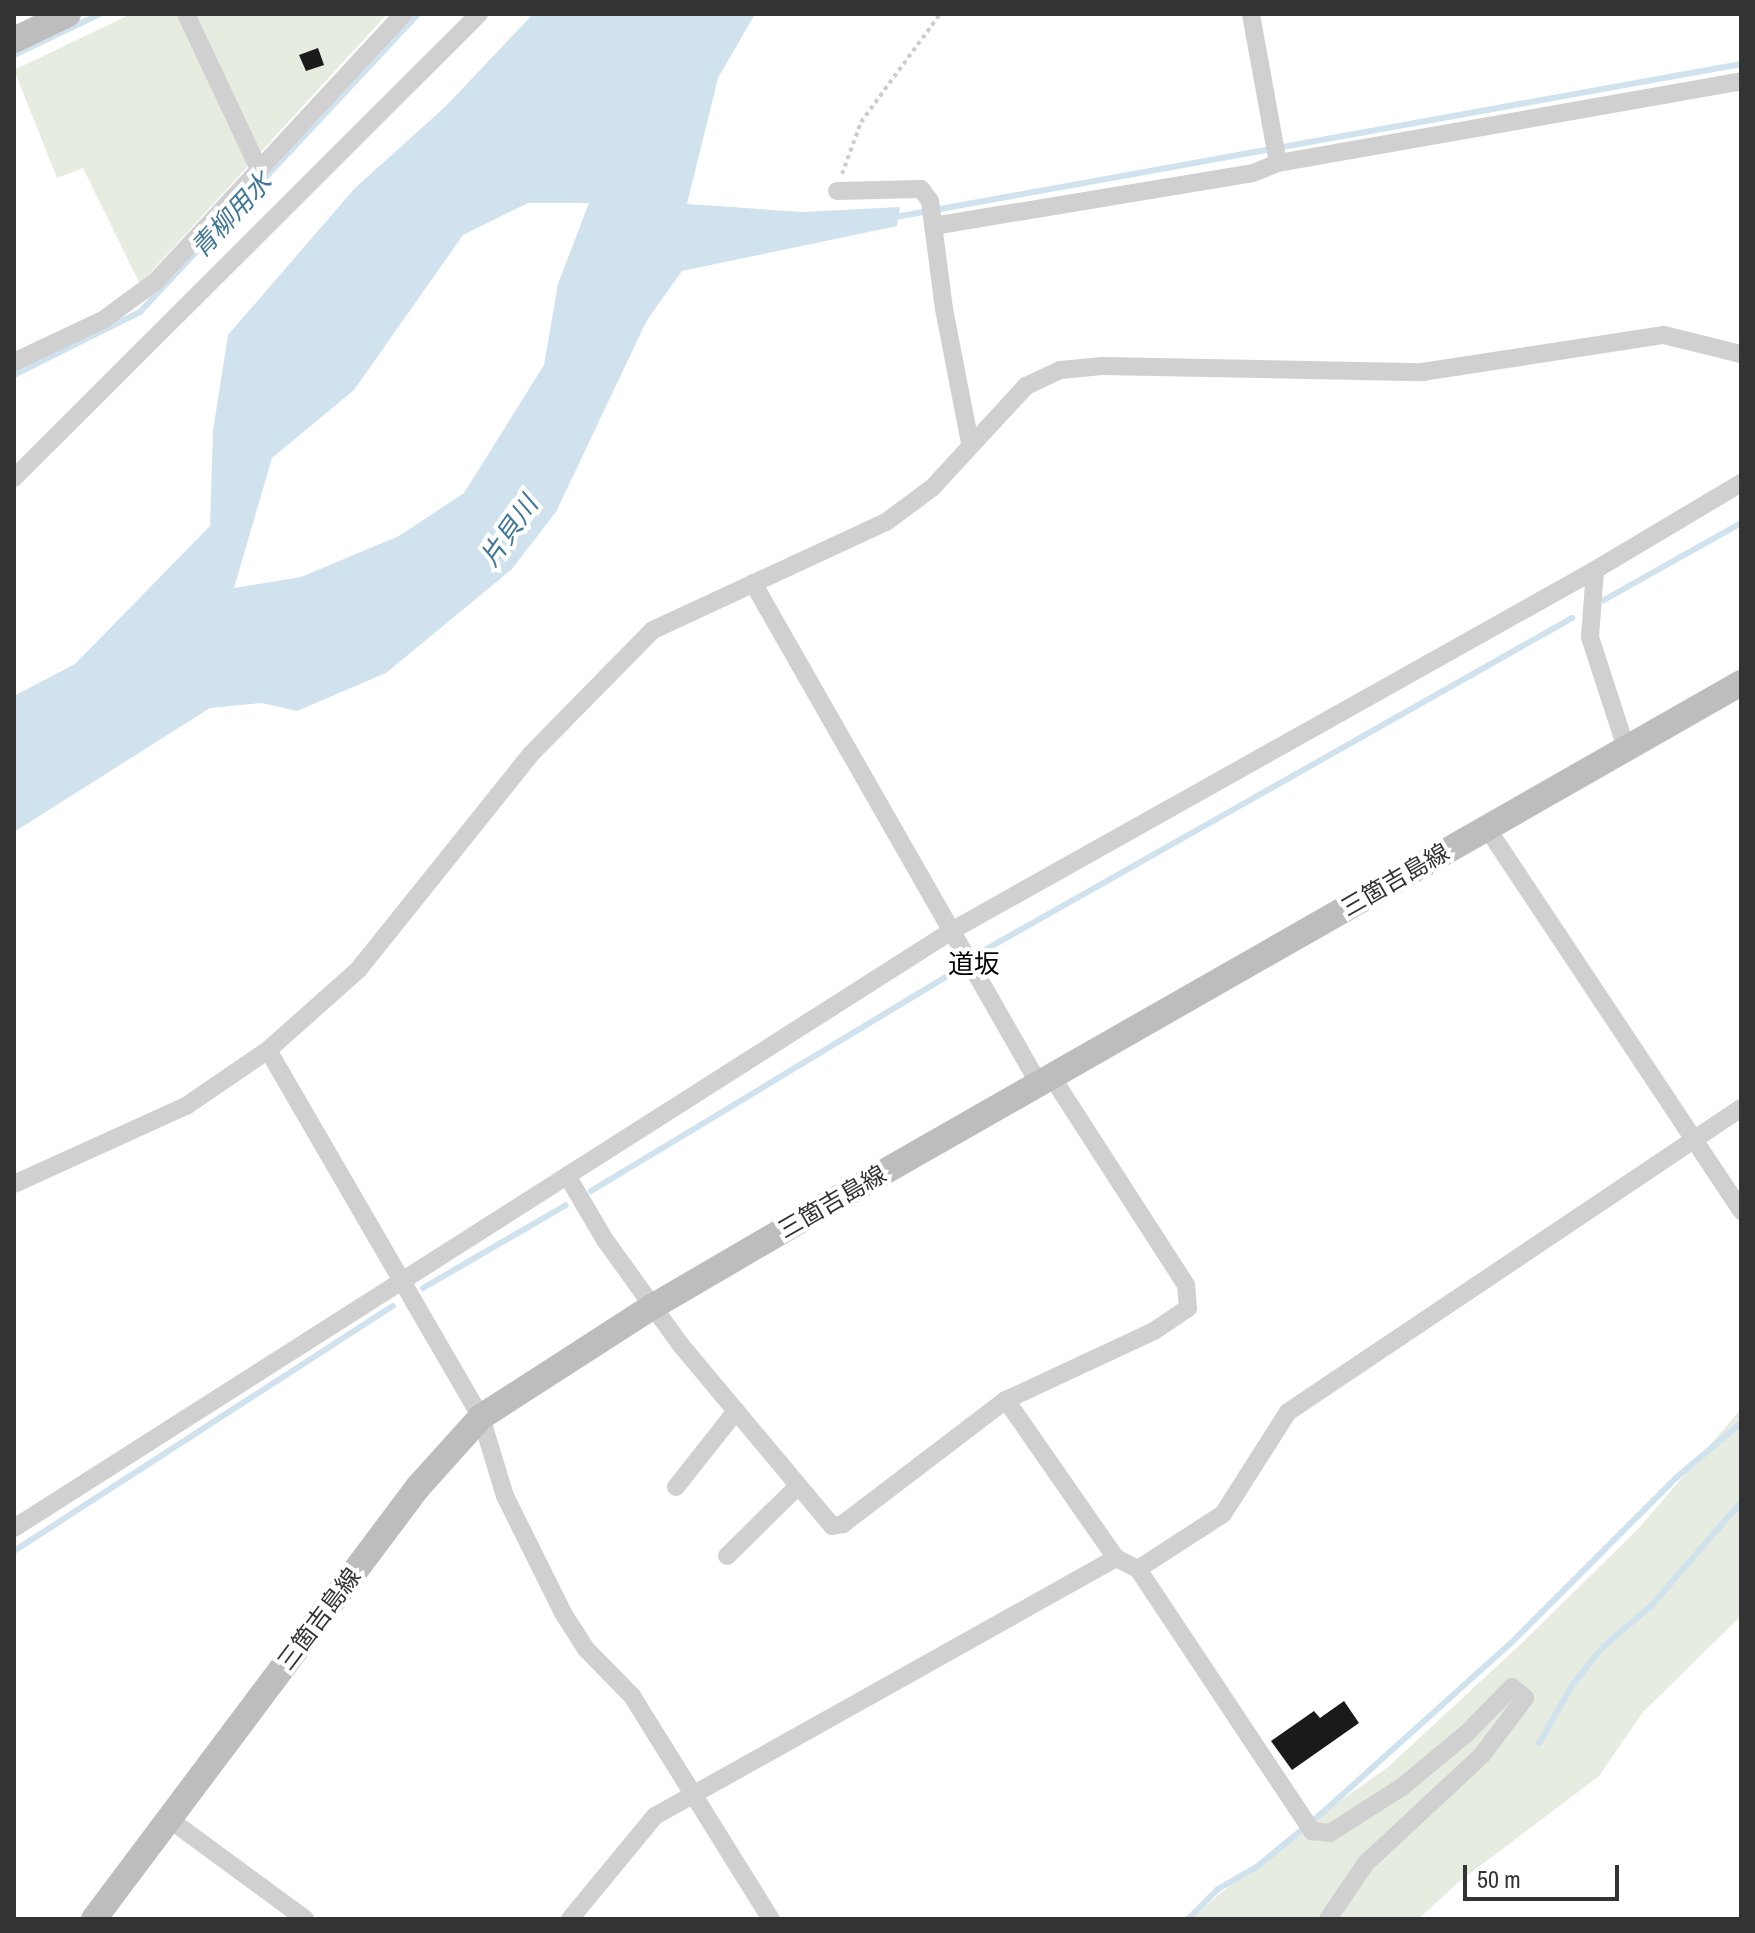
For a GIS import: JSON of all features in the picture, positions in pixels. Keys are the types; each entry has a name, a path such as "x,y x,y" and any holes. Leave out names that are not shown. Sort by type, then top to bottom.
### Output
{"main road":[{"path":"14,40 68,14"},
{"name":"三箇吉島線","path":"94,1919 418,1487 481,1417 652,1307 1741,683"}],"street":[{"path":"186,14 259,169"},
{"path":"14,362 103,320 156,281 403,14"},
{"path":"14,478 479,14"},
{"path":"1251,14 1278,163"},
{"path":"933,225 1253,173 1278,163 1741,81"},
{"path":"837,191 921,189 930,201 970,443"},
{"path":"14,1184 186,1106 268,1050 358,970 531,754 653,630 886,522 932,488 970,443 1026,386 1060,370 1102,366 1422,372 1664,335 1741,354"},
{"path":"14,1528 953,930 1595,570 1741,483"},
{"path":"1595,570 1590,637 1626,748"},
{"path":"568,1177 652,1307 832,1526 843,1524 1006,1400 1154,1331 1188,1308 1186,1285 1045,1080 977,973 753,583"},
{"path":"1487,828 1741,1211"},
{"path":"268,1050 481,1417 505,1496 563,1613 586,1649 632,1696 695,1792 771,1919"},
{"path":"1138,1569 1223,1514 1288,1412 1741,1108"},
{"path":"1006,1400 1116,1558 1138,1569 1312,1831 1330,1833 1402,1787 1467,1733 1512,1687 1525,1698 1482,1755 1366,1863 1328,1919"},
{"path":"676,1487 736,1411"},
{"path":"727,1556 798,1486"},
{"path":"570,1919 655,1816 1116,1558"},
{"path":"169,1819 305,1919"}],"path":[{"path":"837,191 861,122 940,14"}],"shaded area":[{"path":"131,14 387,14 140,284 83,168 57,178 14,70"},
{"path":"1741,1409 1741,1616 1643,1712 1599,1776 1460,1881 1418,1919 1190,1919 1288,1837 1387,1768 1522,1643 1638,1529"}],"water":[{"name":"片貝川","path":"533,14 755,14 718,78 687,204 803,212 900,207 897,226 682,271 647,320 556,512 511,570 386,673 297,711 262,703 210,708 14,832 14,696 75,664 210,526 213,431 228,335 355,188 446,106","holes":["528,203 589,203 558,284 544,365 464,493 399,536 301,577 234,588 272,458 354,390 463,235"]}],"building":[{"path":"318,48 324,65 306,71 299,55"},
{"path":"1344,1701 1359,1723 1292,1770 1271,1741 1314,1711 1320,1718"}],"waterway":[{"path":"14,55 100,14"},
{"name":"青柳用水","path":"14,375 140,312 418,14"},
{"path":"890,218 1741,64"},
{"path":"1604,600 1741,523"},
{"path":"983,951 1572,618"},
{"path":"591,1191 959,969"},
{"path":"423,1288 566,1205"},
{"path":"14,1551 393,1306"},
{"path":"1188,1919 1218,1889 1258,1866 1322,1813 1510,1644 1677,1477 1741,1423"},
{"path":"1539,1743 1573,1684 1603,1647 1651,1606 1741,1502"}],"district":[{"name":"道坂","path":"974,964"}]}
